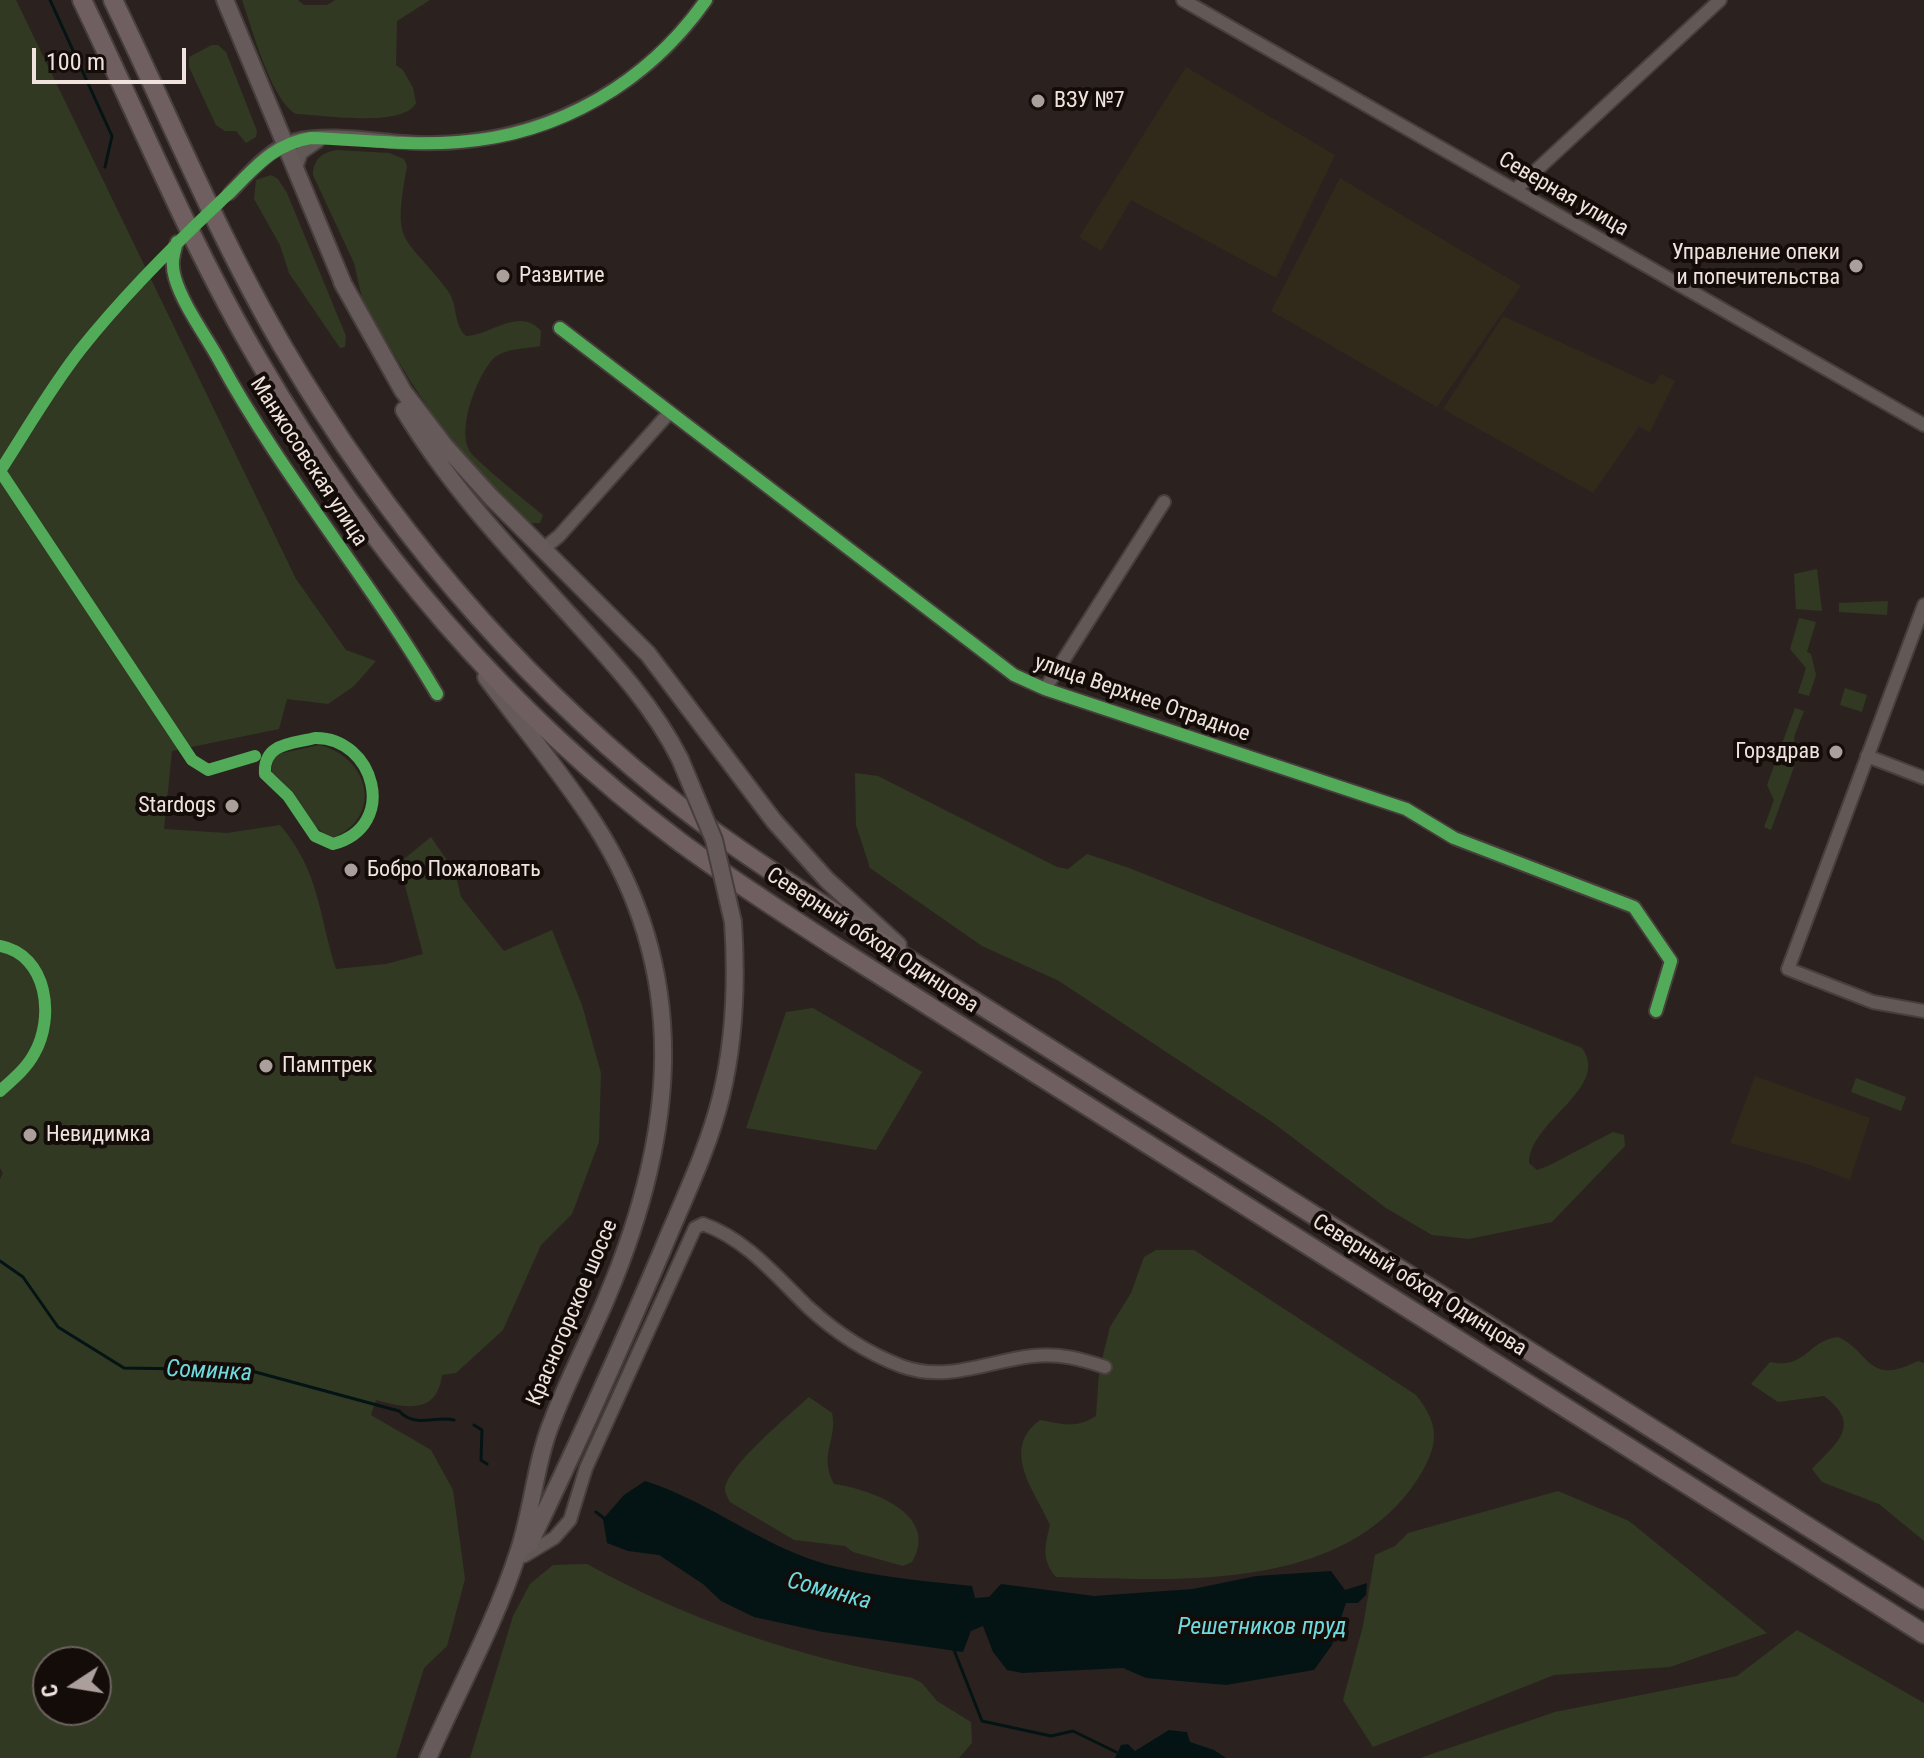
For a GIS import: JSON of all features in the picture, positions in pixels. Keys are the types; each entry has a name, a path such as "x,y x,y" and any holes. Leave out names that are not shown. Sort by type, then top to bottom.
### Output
{"highway":[{"name":"Северный обход Одинцова","path":"82,0 173,194 258,360 332,478 448,626 575,755 717,869 1063,1092 1924,1634"},
{"name":"Северный обход Одинцова","path":"113,0 220,225 282,345 356,462 470,608 572,714 697,819 981,1006 1924,1600"}],"main road":[{"path":"223,0 342,282 396,395 432,454 475,510 622,674 680,759 714,840 733,922 737,981 727,1070 713,1125 638,1308 500,1604"},
{"path":"342,282 386,362 423,419 467,472 648,654 774,821 827,880 884,934 981,1006"},
{"name":"Красногорское шоссе","path":"428,1758 500,1604 527,1523 548,1432 622,1259 646,1184 661,1121 664,1049 657,980 644,931 595,824 448,626"}],"street":[{"path":"230,193 267,155 296,140 455,142 510,135 544,125 585,107 638,73 678,37 706,0"},
{"name":"Северная улица","path":"1183,0 1924,425"},
{"path":"1515,190 1720,0"},
{"path":"295,171 297,160 307,147 330,139"},
{"name":"Манжосовская улица","path":"177,242 172,261 176,281 227,376 291,478 409,647 437,694"},
{"name":"улица Верхнее Отрадное","path":"560,328 987,657 1045,689 1406,809 1454,838 1634,907 1671,961 1656,1011"},
{"path":"543,549 559,536 669,413"},
{"path":"1045,689 1164,502"},
{"path":"1924,605 1788,969 1873,1002 1924,1011"},
{"path":"1867,756 1924,778"},
{"path":"524,1556 554,1538 570,1520 586,1468 695,1228 703,1224 736,1240 840,1334 898,1365 924,1373 949,1373 1032,1356 1068,1356 1105,1367"}],"shaded area":[{"path":"1186,67 1335,155 1276,278 1131,200 1101,251 1079,237"},
{"path":"1340,178 1521,286 1437,407 1271,311"},
{"path":"1503,316 1654,385 1661,374 1675,381 1650,432 1639,427 1593,493 1443,409"},
{"path":"1755,1076 1870,1118 1850,1180 1807,1164 1730,1143"}],"green space":[{"path":"0,0 16,0 296,579 346,650 376,661 354,686 328,704 287,699 279,729 172,751 164,829 227,833 280,825 311,876 336,969 386,964 423,954 399,863 431,837 455,872 461,897 504,951 552,930 582,1005 601,1073 599,1142 572,1214 541,1245 503,1330 456,1373 442,1375 439,1388 427,1403 408,1406 376,1400 371,1415 431,1450 453,1490 465,1579 447,1646 424,1668 396,1758 0,1758 0,1179 3,1173 0,1168"},
{"path":"242,0 298,0 304,5 327,5 335,0 430,0 397,21 396,65 403,70 413,88 416,103 408,111 379,118 296,114 278,94"},
{"path":"218,45 226,52 257,131 256,137 246,143 236,131 225,131 216,125 189,67 189,57"},
{"path":"337,150 389,153 404,159 407,166 401,212 405,237 448,291 459,326 466,336 523,321 541,331 540,346 503,353 493,359 475,389 465,429 469,450 543,515 540,523 524,523 452,444 363,302 354,263 313,175 320,157"},
{"path":"271,175 278,179 287,193 346,336 345,347 340,348 289,273 280,245 254,199 256,180"},
{"path":"1817,569 1822,611 1796,609 1794,574"},
{"path":"1888,601 1887,615 1839,612 1839,603"},
{"path":"1799,618 1816,622 1807,652 1811,654 1816,675 1809,696 1798,693 1806,668 1790,649"},
{"path":"1845,688 1867,695 1862,712 1840,705"},
{"path":"1795,708 1804,711 1794,737 1797,759 1771,830 1764,827 1774,800 1767,785"},
{"path":"319,745 336,751 349,761 364,787 365,801 360,815 350,828 333,838 315,826 289,789 271,773 274,755"},
{"path":"855,773 878,776 1057,867 1068,869 1087,854 1129,868 1582,1048 1588,1063 1586,1077 1542,1133 1533,1147 1529,1163 1537,1170 1548,1166 1613,1132 1624,1135 1625,1146 1552,1222 1469,1239 1432,1235 1386,1208 1272,1122 1059,981 982,946 870,868 856,825"},
{"path":"813,1008 922,1072 876,1150 746,1128 786,1012"},
{"path":"1856,1078 1906,1097 1901,1111 1851,1092"},
{"path":"1156,1250 1194,1250 1416,1395 1433,1426 1433,1446 1419,1477 1387,1515 1348,1542 1303,1561 1255,1572 1204,1578 1056,1577 1046,1558 1050,1525 1024,1471 1022,1444 1040,1420 1075,1424 1096,1416 1099,1372 1110,1327 1131,1293 1144,1257"},
{"path":"1838,1337 1879,1369 1901,1368 1918,1361 1924,1363 1924,1541 1879,1504 1822,1482 1812,1469 1836,1443 1844,1426 1836,1407 1824,1396 1778,1402 1751,1384 1770,1362 1792,1362 1820,1343"},
{"path":"809,1397 832,1413 833,1431 828,1464 834,1484 882,1498 910,1518 917,1530 918,1545 912,1562 903,1566 853,1552 845,1546 794,1540 730,1502 726,1484 740,1463"},
{"path":"1558,1491 1629,1521 1767,1633 1670,1667 1554,1675 1373,1747 1343,1700 1363,1626 1375,1555 1395,1546 1408,1533"},
{"path":"587,1564 664,1602 745,1634 828,1659 912,1678 922,1683 937,1701 971,1722 972,1743 959,1758 470,1758 513,1616 530,1584 553,1565"},
{"path":"1797,1630 1924,1703 1924,1758 1420,1758 1555,1712 1737,1676"}],"water":[{"name":"Решетников пруд","path":"645,1481 807,1558 867,1573 972,1586 975,1598 989,1597 1001,1584 1094,1596 1193,1589 1256,1576 1331,1571 1345,1590 1367,1583 1366,1595 1358,1603 1346,1603 1332,1645 1314,1670 1226,1685 1146,1678 1123,1668 1022,1673 1007,1670 993,1652 983,1626 971,1631 963,1652 823,1632 754,1617 721,1601 703,1584 659,1555 628,1551 607,1543 603,1519 624,1495"},
{"path":"1169,1730 1187,1732 1190,1742 1214,1750 1226,1758 1115,1758 1121,1745 1128,1744 1135,1751"}],"waterway":[{"path":"50,0 112,136 105,167"},
{"name":"Соминка","path":"0,1261 23,1277 58,1327 124,1368 248,1370 399,1411 412,1419 454,1420"},
{"name":"Соминка","path":"474,1425 482,1430 481,1460 487,1464"},
{"name":"Соминка","path":"596,1512 605,1519"},
{"path":"954,1650 982,1721 1051,1736 1073,1731 1116,1752"}],"tunnel":[{"path":"186,234 230,193"}],"cycle path":[{"path":"0,471 59,378 97,329 167,253 273,153 284,146 311,138 404,143 459,142 496,137 566,116 629,79 657,56 706,0"},
{"path":"177,242 174,273 194,319 297,486 383,609 437,694"},
{"path":"560,328 1014,675 1045,689 1406,809 1454,838 1634,907 1671,961 1656,1011"},
{"path":"0,471 192,760 208,770 255,756"},
{"path":"315,738 335,742 352,752 364,766 371,784 372,802 367,820 354,834 333,844 315,836 288,796 265,774 269,756 274,751 288,744 315,738"},
{"path":"0,946 16,952 29,962 43,990 45,1006 41,1039 34,1054 0,1091"}],"place":[{"name":"ВЗУ №7","path":"1038,101"},
{"name":"Управление опеки и попечительства","path":"1856,266"},
{"name":"Развитие","path":"503,276"},
{"name":"Горздрав","path":"1836,752"},
{"name":"Stardogs","path":"232,806"},
{"name":"Бобро Пожаловать","path":"351,870"},
{"name":"Памптрек","path":"266,1066"},
{"name":"Невидимка","path":"30,1135"}]}
